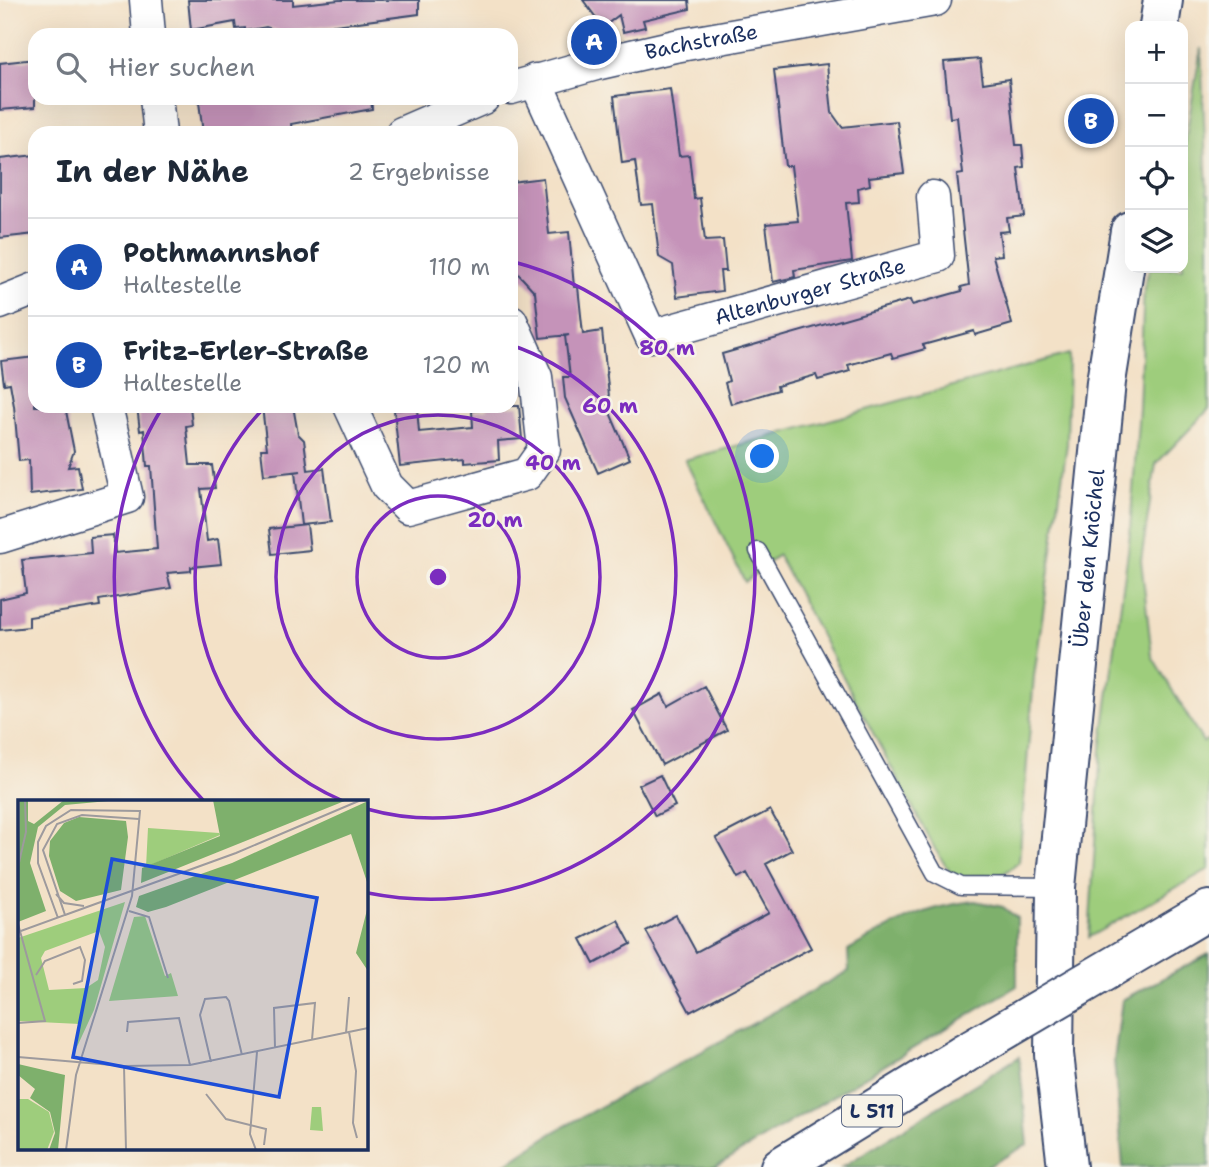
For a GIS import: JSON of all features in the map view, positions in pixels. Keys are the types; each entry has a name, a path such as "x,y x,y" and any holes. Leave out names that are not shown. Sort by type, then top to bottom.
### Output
{"main road":[{"path":"1160,21 1163,0"},
{"name":"Über den Knöchel","path":"1068,1167 1054,1054 1056,887 1106,382 1125,262"},
{"name":"L 511","path":"780,1167 964,1054 1209,910"}],"street":[{"path":"146,0 148,28"},
{"name":"Bachstraße","path":"523,84 675,46 919,1"},
{"name":"Altenburger Straße","path":"523,84 650,336 938,256 933,197"},
{"path":"157,105 159,126"},
{"path":"424,126 468,105"},
{"path":"0,303 28,292"},
{"path":"354,413 387,486 408,507 527,474 544,450 536,377 518,337"},
{"path":"0,537 127,497 108,413"}],"lane":[{"path":"758,551 935,873 961,886 1056,887"}],"green space":[{"path":"1201,48 1209,194 1209,409 1156,464 1141,560 1152,656 1203,742 1209,739 1209,869 1089,937 1101,749 1129,544 1144,287 1148,273 1188,273 1188,125"},
{"path":"1069,354 1067,444 1034,676 1019,862 989,880 964,881 950,871 935,849 778,555 745,582 685,460"},
{"path":"975,901 1003,907 1017,918 1017,986 715,1167 501,1167 554,1132 849,971 848,950 864,941 924,912"},
{"path":"1209,954 1209,1167 1123,1167 1114,1060 1122,1000"},
{"path":"1019,1057 1028,1144 987,1167 842,1167"}],"building":[{"path":"188,0 293,0 293,5 339,0 419,0 419,14 312,28 236,28 235,22 191,28"},
{"path":"583,0 689,0 690,9 643,20 645,27 623,32 619,15 603,27"},
{"path":"980,59 983,83 1009,79 1016,145 1022,145 1024,167 1018,168 1024,216 1007,218 1009,231 999,232 1002,255 993,256 1012,324 975,335 974,331 923,345 925,349 893,358 891,353 848,365 850,371 818,380 816,375 777,386 778,390 731,404 725,383 729,381 722,354 910,300 912,305 962,291 961,287 969,285 957,175 963,174 957,117 950,118 944,62"},
{"path":"28,60 28,105 35,107 0,110 0,63"},
{"path":"827,64 832,113 842,127 897,121 904,173 869,177 870,185 858,188 859,202 846,203 852,261 794,270 795,277 773,282 766,224 798,221 791,166 785,166 774,70"},
{"path":"670,89 679,156 689,155 694,199 700,198 705,241 723,240 726,271 720,271 722,291 677,297 673,265 659,257 653,204 641,205 635,161 622,163 614,96"},
{"path":"199,105 372,105 372,109 291,126 202,126"},
{"path":"28,156 28,235 0,238 0,159"},
{"path":"543,178 549,234 569,232 574,287 578,287 583,334 602,331 611,415 630,459 598,473 565,398 563,377 570,377 565,336 569,335 540,338 535,292 518,274 518,181"},
{"path":"28,358 28,413 66,413 74,451 68,467 78,466 82,489 30,495 29,460 19,461 10,383 4,384 1,361"},
{"path":"519,406 522,439 498,441 499,460 465,463 465,459 400,466 394,413 417,413 419,432 473,427 472,413 518,413"},
{"path":"138,413 191,413 192,425 186,426 190,465 212,465 215,488 201,489 207,541 218,539 221,564 167,573 171,588 99,600 100,606 29,617 29,627 0,630 0,599 26,593 22,560 91,553 90,537 113,535 115,553 157,549 151,466 147,466 144,430 140,431"},
{"path":"263,413 294,413 298,434 304,440 308,470 324,468 331,522 301,525 295,472 301,471 264,475 261,449 267,449"},
{"path":"307,525 310,550 272,554 269,529"},
{"path":"704,686 727,730 662,765 633,710 662,694 668,706"},
{"path":"660,775 675,806 655,816 639,785"},
{"path":"770,810 792,850 766,864 811,948 690,1012 646,931 676,915 696,952 769,913 747,873 738,878 716,838"},
{"path":"618,920 631,944 594,964 581,939"}],"place":[{"name":"Pothmannshof","path":"594,42"},
{"name":"Fritz-Erler-Straße","path":"1091,121"}]}
